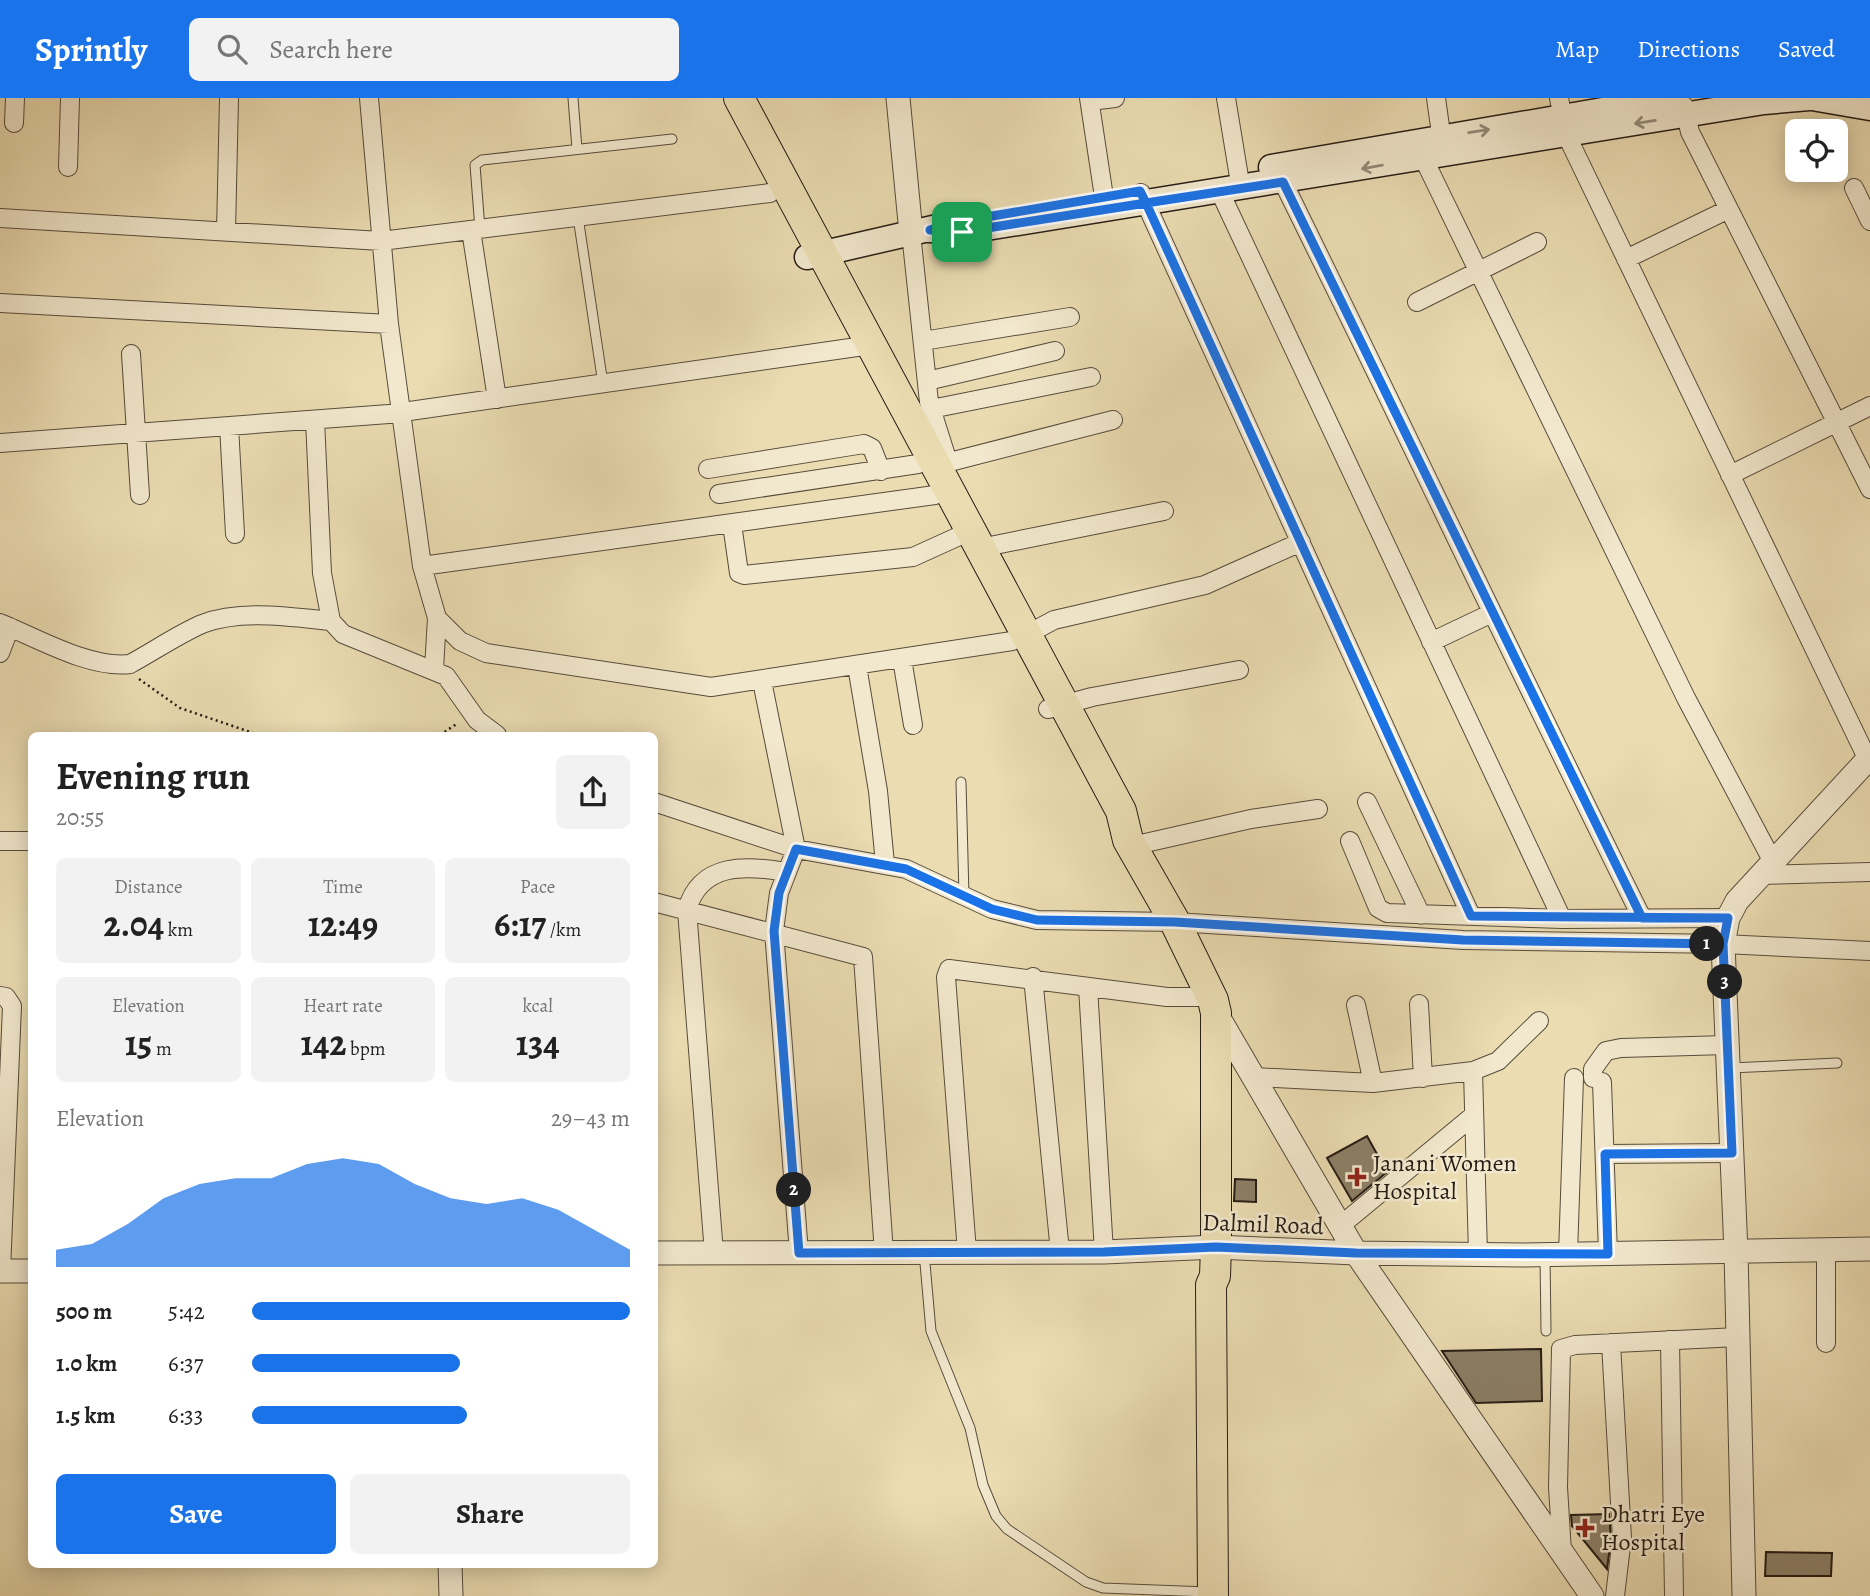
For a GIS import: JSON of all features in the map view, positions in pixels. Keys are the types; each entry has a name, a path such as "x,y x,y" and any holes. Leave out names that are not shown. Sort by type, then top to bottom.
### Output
{"highway":[{"path":"718,98 770,193 814,255"},
{"path":"739,98 814,255 1019,638 1056,706 1121,811 1130,843 1175,922 1213,1005 1215,1261 1211,1285 1218,1352 1217,1595"}],"main road":[{"path":"1233,185 1283,182 1562,116 1680,104 1811,98 1870,107"},
{"path":"920,232 962,232 1143,197 1233,185 1431,147"},
{"path":"814,255 951,223 1104,197 1143,197"}],"street":[{"path":"14,123 15,98"},
{"path":"68,167 71,98"},
{"path":"226,232 229,98"},
{"path":"369,98 388,324 422,566 437,618 434,669"},
{"path":"898,98 920,232 923,341 931,409 931,471"},
{"path":"1104,197 1090,100 1115,98"},
{"path":"1226,98 1233,185 1431,642 1562,919"},
{"path":"1436,98 1431,147 1481,272 1767,868"},
{"path":"1680,104 1690,132 1870,489"},
{"path":"1562,116 1626,259 1869,759 1737,901 1728,918 1723,944 1736,1252 1744,1596"},
{"path":"1283,182 1642,918"},
{"path":"1854,188 1870,221"},
{"path":"0,218 381,241 770,193"},
{"path":"1143,197 1471,916"},
{"path":"1626,259 1729,209"},
{"path":"476,230 497,399"},
{"path":"1417,302 1537,242"},
{"path":"0,303 388,324"},
{"path":"923,341 1070,317"},
{"path":"0,443 401,412 865,346"},
{"path":"927,381 1055,351"},
{"path":"131,354 140,495"},
{"path":"931,409 1091,377"},
{"path":"1730,475 1870,406"},
{"path":"315,420 322,573 331,621 343,634 434,669 457,687 471,712 494,732"},
{"path":"422,566 732,524 1113,420"},
{"path":"229,426 235,534"},
{"path":"708,469 864,444 872,447 881,471"},
{"path":"719,495 881,471 931,471"},
{"path":"732,524 739,573 744,575 913,557 969,542 1164,511"},
{"path":"437,618 460,641 486,653 711,687 902,659 1019,638 1054,621 1205,585 1301,542"},
{"path":"1431,642 1492,613"},
{"path":"0,653 5,625 94,662 117,666 130,663 202,624 221,619 280,617 331,621"},
{"path":"902,659 914,724"},
{"path":"857,666 878,791 885,864"},
{"path":"1056,706 1239,670"},
{"path":"762,681 796,849 774,912 774,931 799,1253"},
{"path":"1367,802 1421,915"},
{"path":"658,803 796,849 906,869 992,909 1037,920 1175,922 1463,940 1723,944 1870,951"},
{"path":"1130,843 1318,809"},
{"path":"0,841 27,841"},
{"path":"1350,841 1378,908 1387,913 1562,919 1728,918"},
{"path":"714,1253 687,910 696,891 717,871 756,867 786,873"},
{"path":"1767,868 1870,872"},
{"path":"658,903 774,931 863,957 884,1253"},
{"path":"967,1252 946,972 955,969 1033,977 1213,1005 1356,1253 1592,1596"},
{"path":"1033,977 1060,1252"},
{"path":"1088,987 1104,1252"},
{"path":"0,996 6,997 12,1006 1,1271 28,1271"},
{"path":"1419,1004 1423,1077"},
{"path":"1356,1005 1373,1083"},
{"path":"1254,1077 1373,1083 1473,1071 1497,1061 1539,1021"},
{"path":"1608,1254 1605,1154 1598,1080 1593,1069 1606,1051 1622,1048 1727,1045"},
{"path":"1473,1071 1478,1254"},
{"path":"1557,1255 1574,1078"},
{"path":"1340,1226 1474,1115"},
{"path":"1605,1154 1732,1153"},
{"name":"Dalmil Road","path":"658,1253 1104,1252 1215,1261 1356,1253 1557,1255 1870,1249"},
{"path":"1826,1250 1826,1343"},
{"path":"1562,1552 1558,1487 1559,1354 1566,1346 1738,1337"},
{"path":"1670,1340 1674,1596"},
{"path":"1611,1343 1622,1538 1615,1596"},
{"path":"450,1568 451,1596"}],"lane":[{"path":"573,98 577,149"},
{"path":"476,230 475,165 478,162 672,139"},
{"path":"578,217 603,384"},
{"path":"961,782 964,896"},
{"path":"1728,1068 1837,1063"},
{"path":"924,1252 931,1331 970,1428 983,1485 996,1516 1007,1530 1086,1581 1103,1588 1217,1595"},
{"path":"1546,1331 1557,1255"}],"path":[{"path":"130,663 139,680 180,708 250,732"},
{"path":"444,732 471,712"}],"building":[{"path":"1367,1136 1387,1172 1352,1201 1327,1158"},
{"path":"1235,1179 1256,1180 1256,1202 1234,1201"},
{"path":"1541,1349 1542,1401 1476,1403 1442,1351"},
{"path":"1609,1514 1611,1538 1607,1569 1572,1526 1571,1515"},
{"path":"1766,1552 1832,1553 1831,1576 1765,1576"}],"place":[{"name":"Janani Women Hospital","path":"1357,1177"},
{"name":"Dhatri Eye Hospital","path":"1585,1528"}],"route":[{"path":"962,232 930,230 951,223 1140,191 1146,203 1283,182 1436,493 1520,673 1642,918 1728,918 1723,944 1732,1153 1605,1154 1608,1254 1356,1253 1216,1247 1104,1252 799,1253 774,931 774,912 779,893 796,849 906,869 992,909 1037,920 1071,923 1175,922 1463,940 1723,944 1728,918 1562,919 1471,916 1146,203 962,232"}]}
